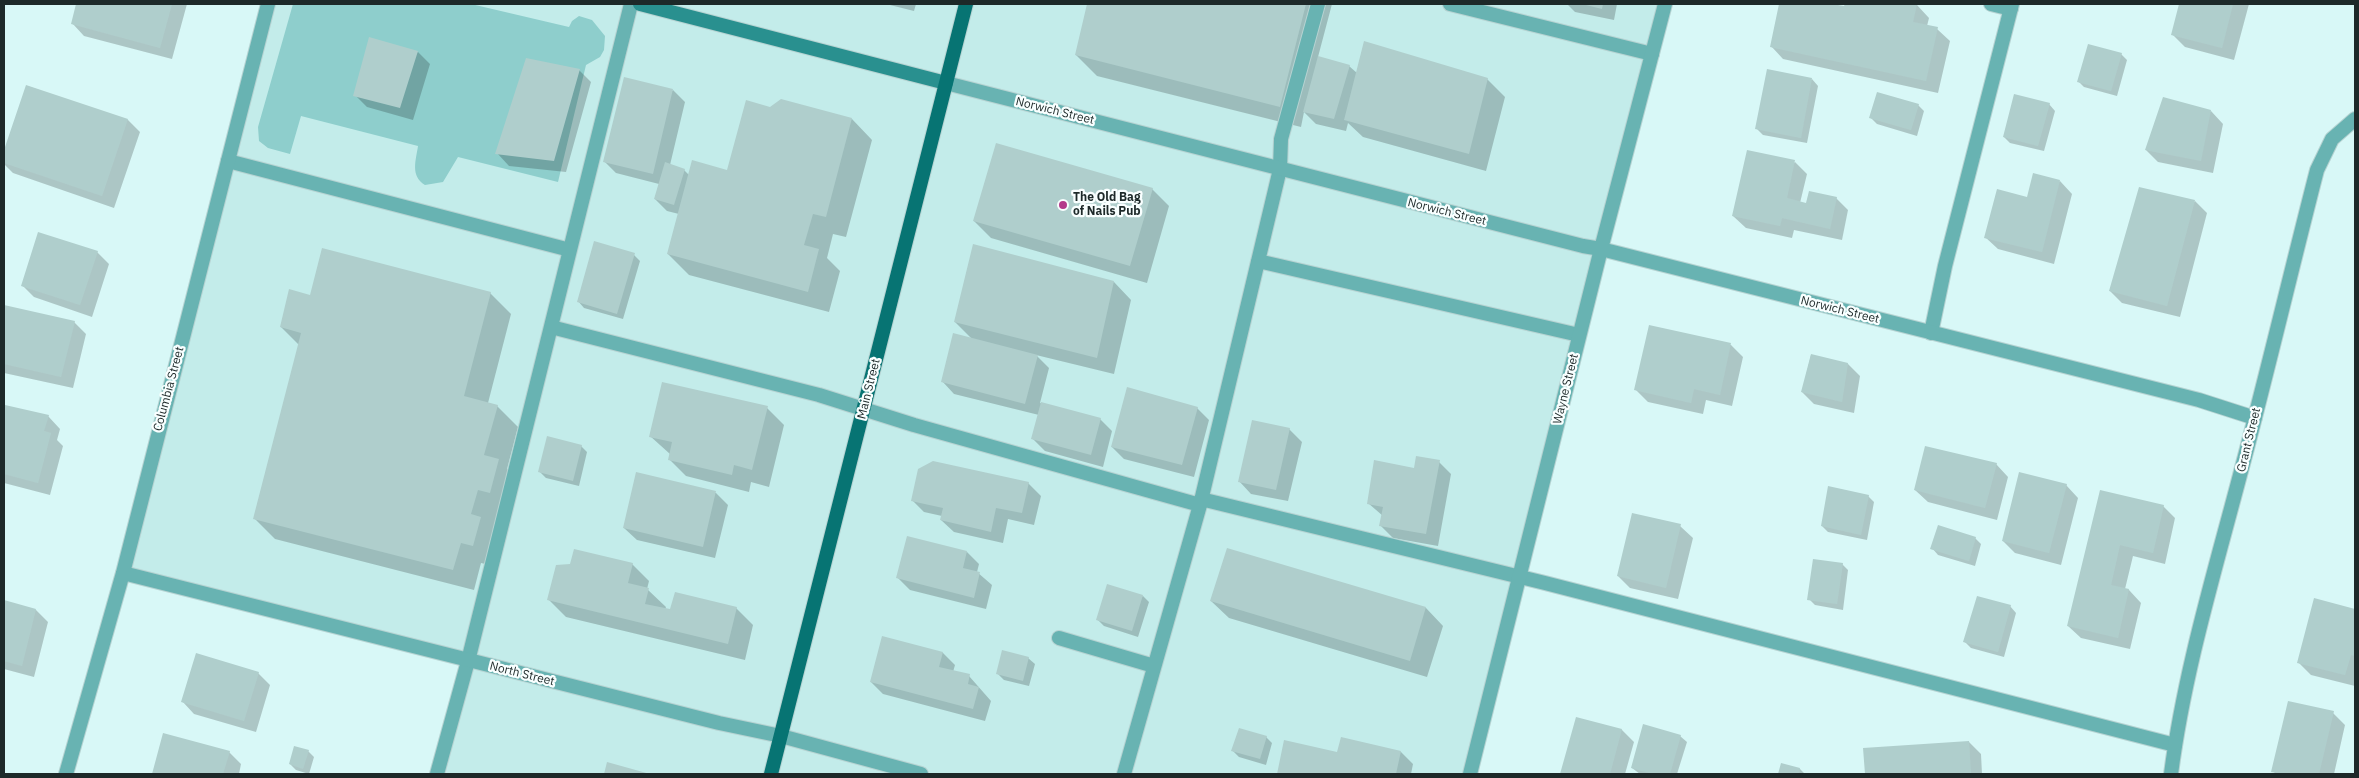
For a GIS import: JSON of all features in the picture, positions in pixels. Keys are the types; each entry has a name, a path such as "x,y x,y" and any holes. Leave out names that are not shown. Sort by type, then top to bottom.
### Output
{"main road":[{"name":"Norwich Street","path":"640,4 946,83"},
{"name":"Main Street","path":"771,774 966,4"}],"street":[{"name":"Columbia Street","path":"66,774 122,573 268,4"},
{"path":"437,774 468,661 631,4"},
{"path":"1124,774 1200,502 1280,169 1280,139 1318,4"},
{"path":"1450,4 1652,54"},
{"name":"Wayne Street","path":"1470,774 1601,248 1665,4"},
{"path":"1931,333 1945,266 2011,6 1992,4"},
{"name":"Norwich Street","path":"946,83 1583,246 1601,248 2199,400 2255,418"},
{"name":"Grant Street","path":"2171,774 2179,719 2223,533 2255,418 2317,170 2332,139 2355,119"},
{"path":"228,161 570,250"},
{"path":"1258,262 1579,335"},
{"path":"551,327 819,395 914,425 1200,502 1519,578 2175,745"},
{"name":"North Street","path":"122,573 468,661 719,723 781,736 921,774"},
{"path":"1059,638 1154,666"}],"shaded area":[{"path":"268,4 1665,4 1470,774 437,774 468,661 123,573"},
{"path":"293,4 471,4 569,27 572,21 579,16 592,20 605,36 604,50 600,57 586,65 558,182 458,157 443,182 425,185 417,177 415,167 418,146 301,116 290,154 268,148 259,141 258,127"}],"building":[{"path":"76,4 172,4 160,48 71,24"},
{"path":"1087,4 1306,4 1280,107 1075,55"},
{"path":"1582,4 1603,4 1602,9"},
{"path":"1779,4 1832,4 1844,6 1845,4 1917,4 1913,22 1938,27 1926,81 1770,47"},
{"path":"2179,4 2233,4 2222,48 2171,35"},
{"path":"369,37 418,51 400,108 353,96"},
{"path":"1364,41 1488,78 1469,154 1344,120"},
{"path":"2088,44 2122,53 2111,91 2077,82"},
{"path":"1318,56 1350,65 1334,119 1303,112"},
{"path":"526,58 580,69 554,161 495,154"},
{"path":"1767,69 1812,78 1801,138 1755,129"},
{"path":"624,77 673,89 653,174 603,162"},
{"path":"26,85 128,119 102,196 4,163 4,150"},
{"path":"1877,92 1919,104 1911,130 1869,118"},
{"path":"2014,94 2050,103 2038,146 2003,137"},
{"path":"2163,97 2211,110 2201,161 2145,150"},
{"path":"781,99 852,118 826,217 813,214 804,245 819,249 808,292 667,254 692,160 727,170 746,100 770,107"},
{"name":"The Old Bag of Nails Pub","path":"996,143 1153,188 1130,266 973,221"},
{"path":"1747,150 1795,160 1787,198 1806,203 1809,191 1837,197 1830,229 1782,218 1780,226 1732,216"},
{"path":"665,162 685,169 674,205 654,199"},
{"path":"2033,173 2060,180 2042,252 1984,238 1997,189 2027,197"},
{"path":"2139,187 2195,200 2167,306 2109,291"},
{"path":"38,232 98,251 80,305 21,286"},
{"path":"594,241 635,253 617,314 577,302"},
{"path":"973,244 1114,281 1097,358 954,322"},
{"path":"322,248 491,292 464,396 498,405 484,455 499,459 490,493 478,490 471,514 481,517 473,546 461,543 453,570 253,519 301,333 280,327 289,289 310,295"},
{"path":"4,305 75,321 61,377 4,364"},
{"path":"1649,325 1731,343 1720,395 1694,389 1691,403 1634,390"},
{"path":"953,333 1038,355 1025,404 941,382"},
{"path":"1811,354 1848,363 1842,402 1801,392"},
{"path":"662,382 768,406 752,470 734,465 732,475 668,460 672,442 649,437"},
{"path":"1127,387 1198,407 1182,465 1111,447"},
{"path":"1041,402 1101,418 1091,455 1031,439"},
{"path":"5,405 49,415 44,431 51,433 38,483 4,474"},
{"path":"1252,420 1290,428 1276,490 1238,482"},
{"path":"547,436 582,445 573,481 538,472"},
{"path":"1925,446 1997,463 1985,508 1914,490"},
{"path":"1416,456 1440,460 1426,534 1379,526 1383,507 1367,504 1374,460 1414,468"},
{"path":"933,461 1029,482 1022,513 996,508 991,532 940,520 943,508 911,501 918,469"},
{"path":"636,472 716,491 703,547 623,528"},
{"path":"2019,472 2067,484 2049,553 2002,541"},
{"path":"1828,486 1869,495 1861,535 1821,526"},
{"path":"2100,490 2164,505 2153,553 2120,545 2111,585 2129,589 2118,638 2067,626"},
{"path":"1632,513 1681,524 1666,588 1617,576"},
{"path":"1938,525 1976,537 1969,561 1930,549"},
{"path":"907,536 967,551 963,568 980,572 974,598 896,578"},
{"path":"1227,548 1426,607 1410,661 1210,601"},
{"path":"574,549 633,563 628,583 649,588 645,604 670,609 675,592 737,607 728,644 547,600 556,565 570,564"},
{"path":"1813,559 1843,563 1837,604 1807,600"},
{"path":"1107,584 1143,595 1132,631 1096,620"},
{"path":"1977,596 2011,605 1998,652 1963,642"},
{"path":"2314,598 2355,609 2355,656 2351,655 2345,675 2297,663"},
{"path":"4,600 36,609 22,666 4,661"},
{"path":"882,636 943,652 939,667 970,674 968,684 979,687 973,709 870,682"},
{"path":"1002,650 1029,657 1023,681 996,674"},
{"path":"196,653 259,672 244,721 181,702"},
{"path":"2288,701 2334,711 2319,774 2271,772"},
{"path":"1576,717 1622,729 1610,774 1560,774"},
{"path":"1643,724 1681,735 1670,774 1653,774 1631,768"},
{"path":"1239,728 1267,736 1260,759 1231,751"},
{"path":"163,733 230,751 223,774 152,774"},
{"path":"1341,737 1401,751 1396,774 1277,774 1284,740 1337,752"},
{"path":"1969,741 1971,774 1865,774 1863,748"},
{"path":"294,746 309,750 303,769 289,764"},
{"path":"607,762 650,774 604,774"},
{"path":"1781,763 1800,768 1799,774 1778,774"}],"place":[{"name":"The Old Bag of Nails Pub","path":"1063,205"}]}
